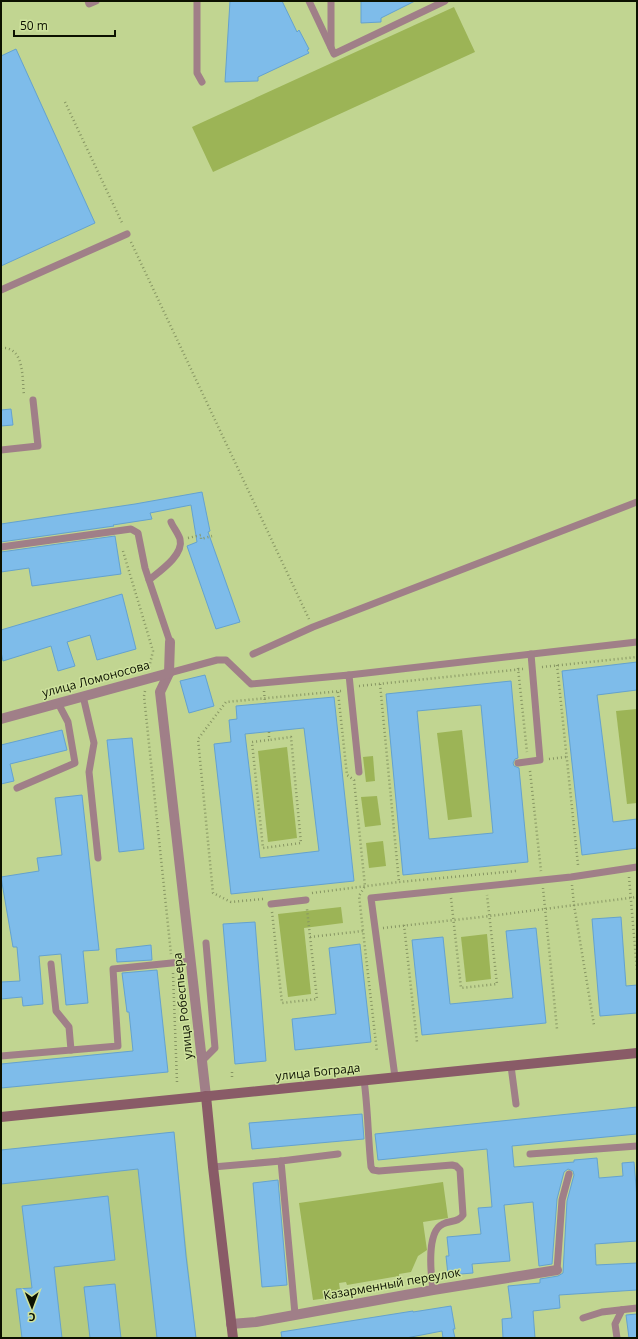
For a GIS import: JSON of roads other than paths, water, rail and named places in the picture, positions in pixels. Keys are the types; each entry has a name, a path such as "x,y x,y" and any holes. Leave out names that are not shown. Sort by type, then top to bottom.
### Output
{"main road":[{"name":"улица Бограда","path":"1,1117 637,1053"},
{"name":"улица Робеспьера","path":"206,1096 233,1338"}],"street":[{"name":"улица Ломоносова","path":"1,719 169,673 170,642"},
{"name":"улица Робеспьера","path":"169,673 160,692 206,1096"},
{"name":"Казарменный переулок","path":"231,1324 256,1322 433,1290 557,1270"}],"lane":[{"path":"88,1 90,4 96,1"},
{"path":"198,1 197,73 202,82"},
{"path":"309,1 334,54 445,1"},
{"path":"331,1 331,49"},
{"path":"1,290 127,234"},
{"path":"1,450 38,446 33,400"},
{"path":"253,654 313,627 637,502"},
{"path":"149,580 171,562 180,547 180,539 171,522"},
{"path":"1,548 131,529 138,533 145,568 170,642"},
{"path":"169,673 217,660 226,660 251,684 349,675 637,642"},
{"path":"518,763 540,760 531,654"},
{"path":"349,675 359,772"},
{"path":"83,696 94,743 89,772 98,858"},
{"path":"17,788 75,763 68,722 58,703"},
{"path":"395,1077 371,898 571,877 637,867"},
{"path":"271,901 306,900"},
{"path":"202,1061 215,1048 206,943"},
{"path":"1,1056 118,1046 113,969 191,960"},
{"path":"51,964 56,1011 69,1027 72,1050"},
{"path":"511,1066 516,1104"},
{"path":"364,1080 368,1124 367,1132 371,1167 373,1170 379,1171 452,1164 460,1170 463,1215 458,1220 440,1225 434,1233 431,1266 433,1290"},
{"path":"530,1154 637,1146"},
{"path":"213,1167 338,1154"},
{"path":"281,1161 295,1314"},
{"path":"557,1270 562,1200 569,1174"},
{"path":"583,1318 602,1312 637,1308"},
{"path":"617,1338 615,1324 622,1310"}]}
